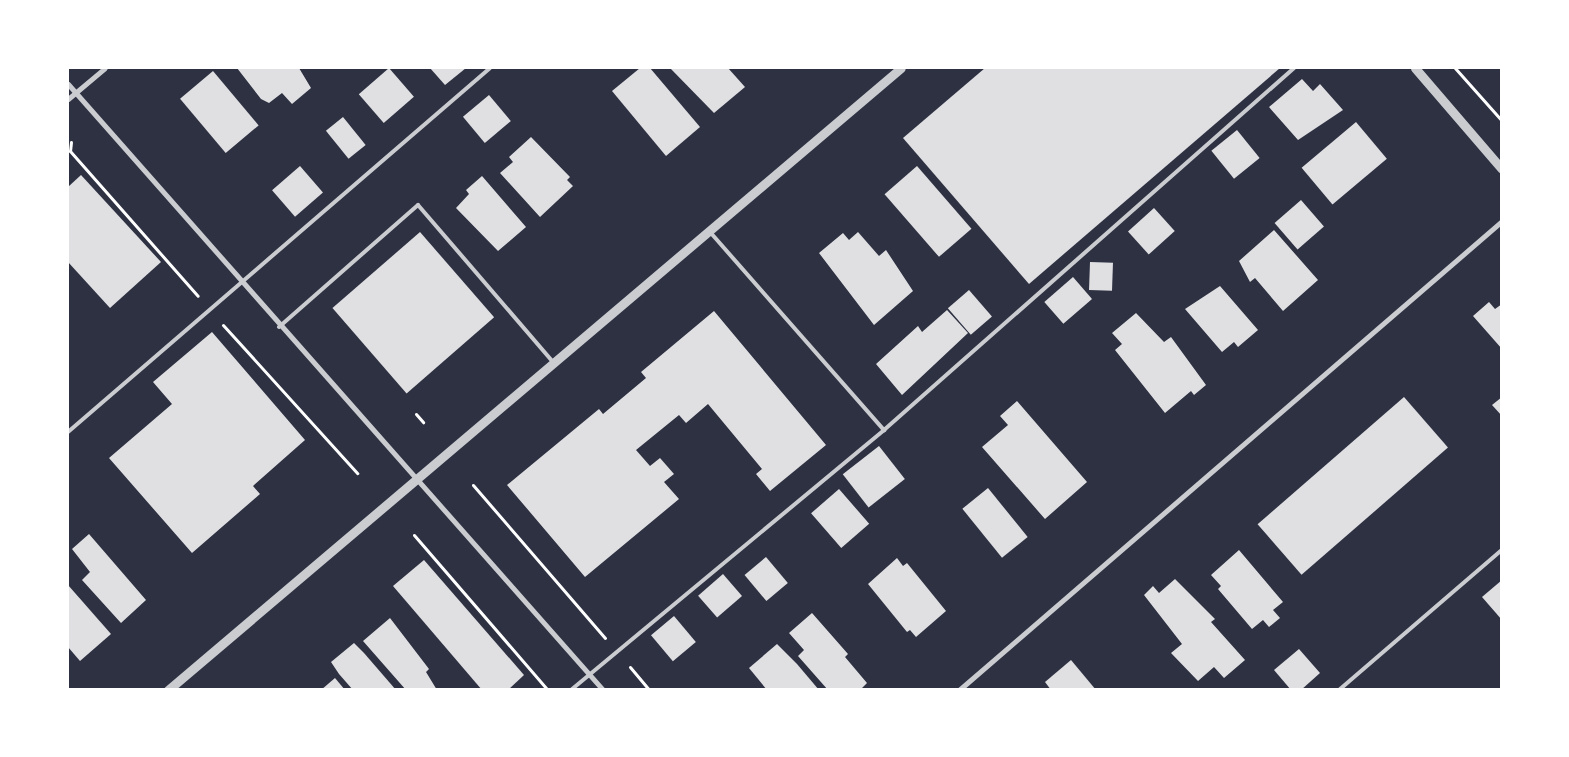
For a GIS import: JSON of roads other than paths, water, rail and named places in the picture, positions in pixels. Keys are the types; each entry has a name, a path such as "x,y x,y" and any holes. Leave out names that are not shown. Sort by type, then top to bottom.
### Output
{"street":[{"path":"68,99 105,68"},
{"path":"168,690 417,476 710,232 901,68"},
{"path":"1415,68 1502,169"},
{"path":"68,84 279,326 417,476 603,690"},
{"path":"959,690 1502,221"}],"lane":[{"path":"68,432 490,68"},
{"path":"571,690 884,430 1294,68"},
{"path":"279,326 418,205 553,362"},
{"path":"710,232 884,430"},
{"path":"1339,690 1502,550"}]}
